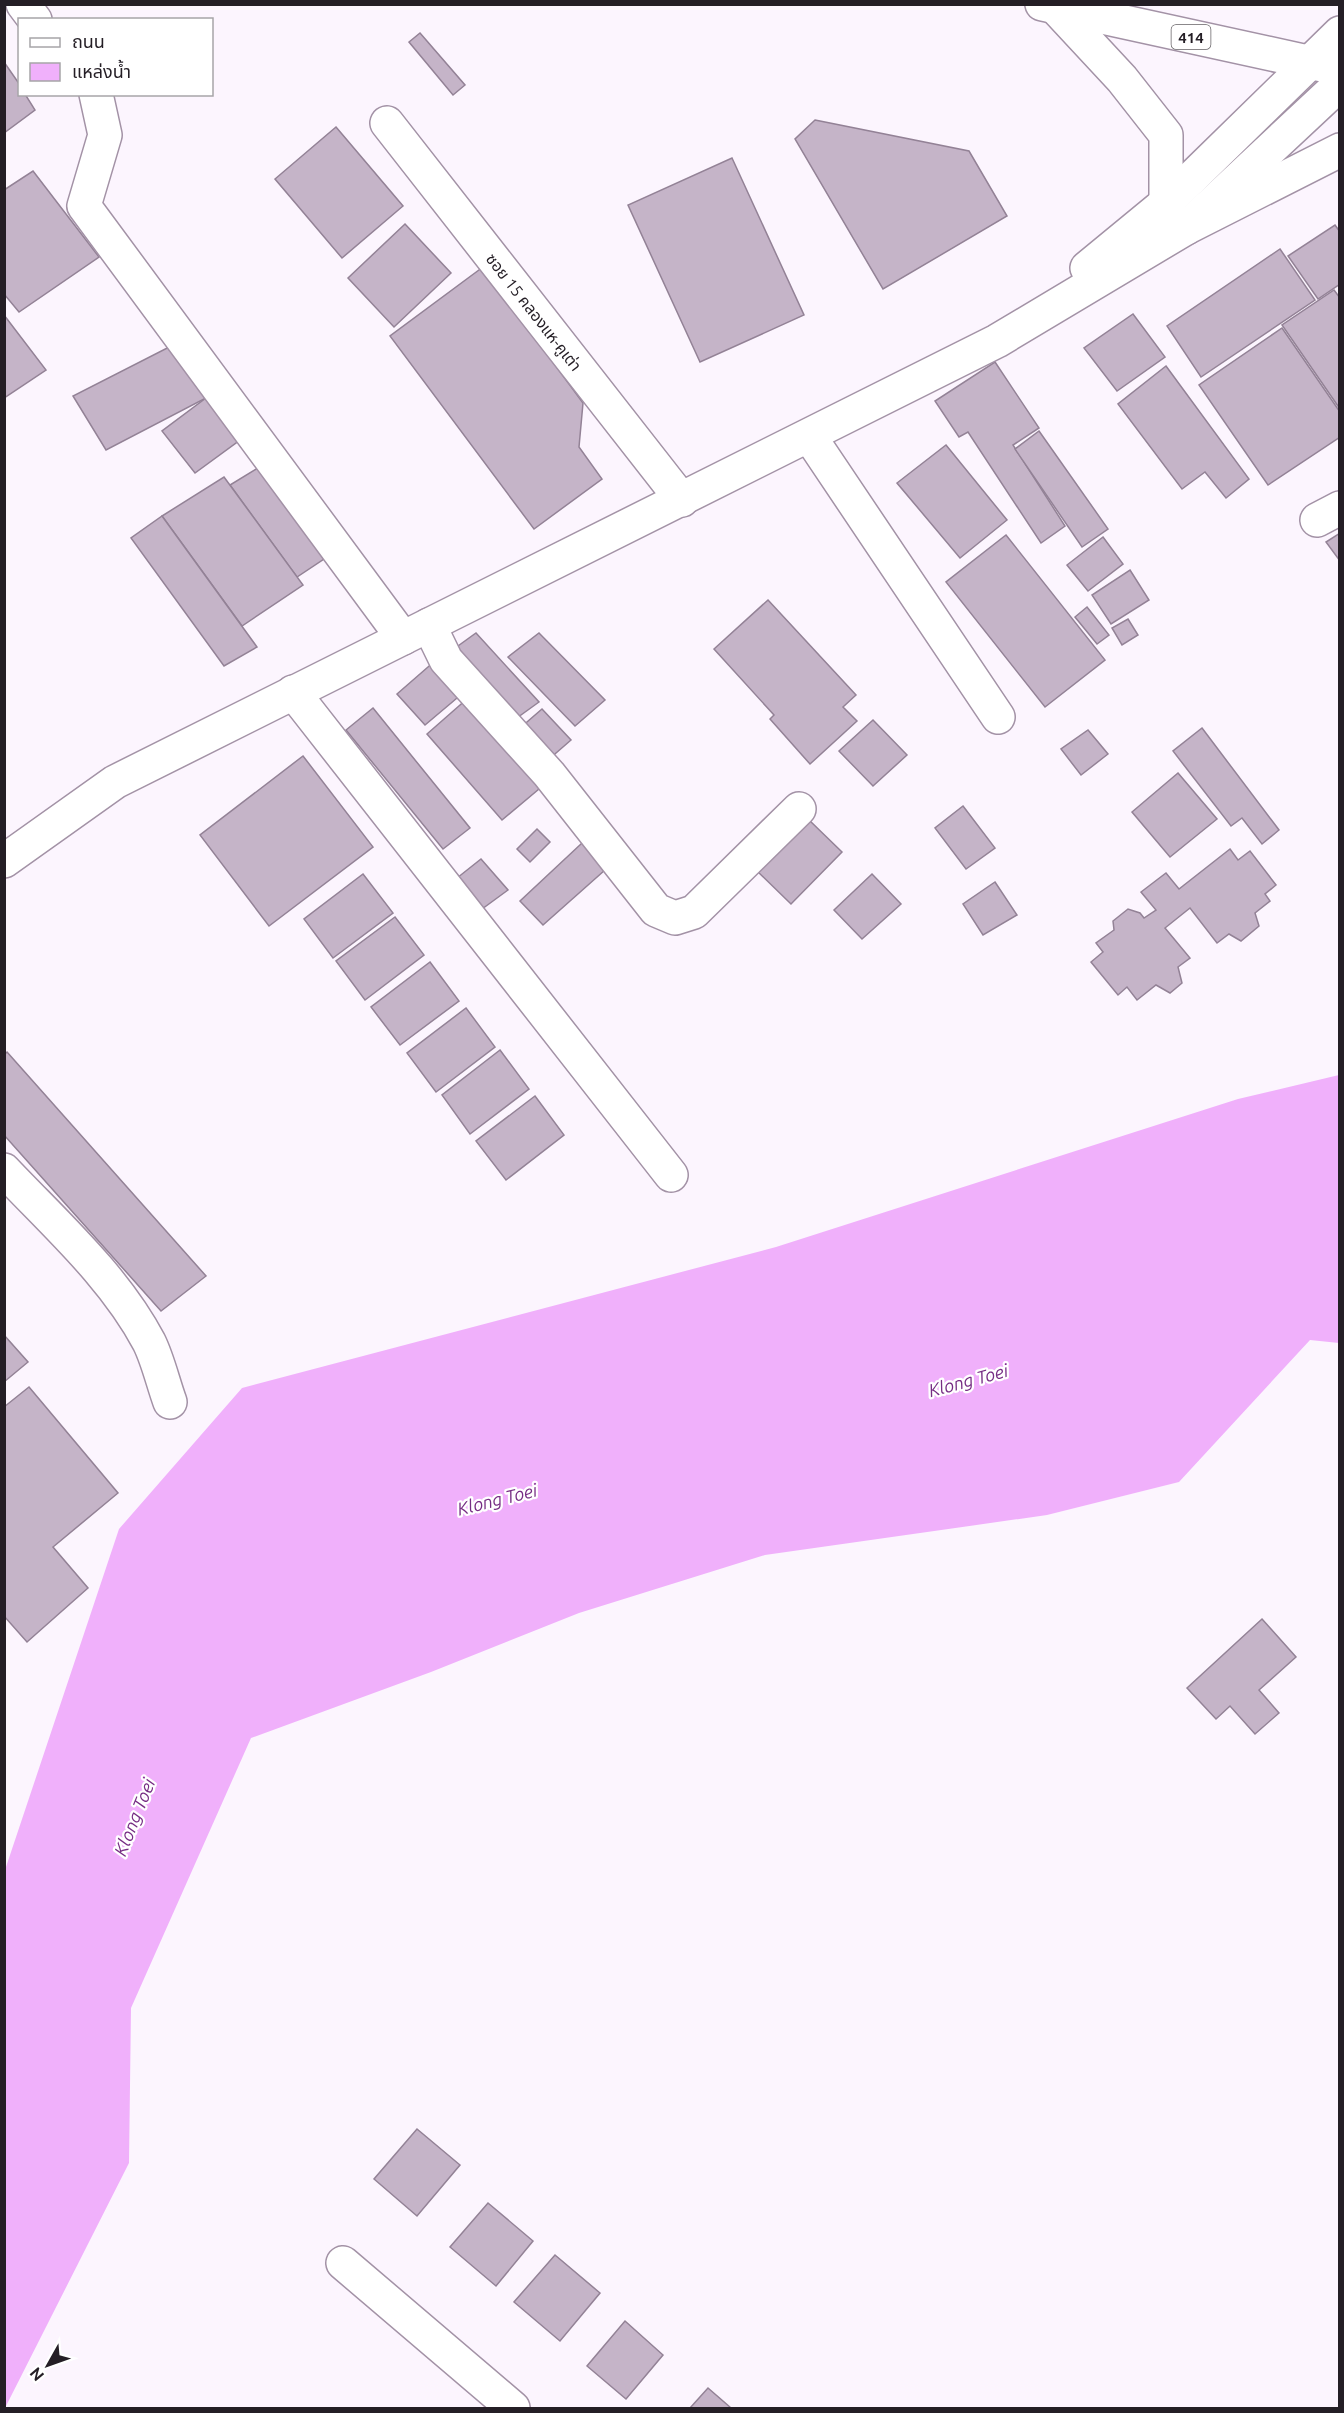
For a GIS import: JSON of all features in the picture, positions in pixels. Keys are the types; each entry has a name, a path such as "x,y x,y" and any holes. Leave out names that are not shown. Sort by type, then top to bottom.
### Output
{"street":[{"path":"23,4 34,18"},
{"path":"1049,6 1122,79 1166,135 1176,215"},
{"name":"414","path":"1049,6 1325,65"},
{"path":"1176,215 1325,65 1340,33"},
{"path":"4,861 115,782 997,341 1176,215 1340,84"},
{"path":"96,96 105,135 84,206 416,632 446,660 549,774 656,910 675,918 694,912 799,809"},
{"name":"ซอย 15 คลองแห-คูเต่า","path":"387,123 682,500"},
{"path":"1176,215 1340,150"},
{"path":"810,436 998,717"},
{"path":"293,692 671,1175"},
{"path":"4,1170 106,1278 131,1312 150,1344 170,1402"},
{"path":"343,2263 513,2409"}],"water":[{"name":"Klong Toei","path":"1339,1075 1339,1343 1310,1340 1179,1482 1047,1515 765,1555 579,1613 431,1672 251,1738 131,2008 129,2163 5,2408 5,1870 119,1529 242,1388 776,1247 1238,1099"}],"building":[{"path":"420,33 465,85 453,95 409,42"},
{"path":"4,62 18,82 18,96 26,96 35,110 4,133"},
{"path":"815,120 969,151 1007,216 883,289 795,139"},
{"path":"336,127 403,206 342,258 275,179"},
{"path":"732,158 804,315 700,362 628,205"},
{"path":"33,171 99,257 19,312 4,294 4,190"},
{"path":"405,224 451,273 394,327 348,278"},
{"path":"1335,225 1340,232 1340,284 1318,299 1288,256"},
{"path":"1280,249 1315,300 1201,377 1167,326"},
{"path":"483,267 583,403 579,447 602,479 534,529 390,336"},
{"path":"1334,290 1340,298 1340,409 1282,325"},
{"path":"1133,314 1165,357 1117,391 1084,348"},
{"path":"4,315 46,370 4,398"},
{"path":"1282,328 1340,412 1340,437 1268,485 1199,385"},
{"path":"175,344 206,398 106,450 73,396"},
{"path":"995,362 1039,428 1013,445 1065,526 1041,543 968,432 959,437 935,401"},
{"path":"1166,366 1249,479 1226,498 1205,472 1182,489 1118,404"},
{"path":"206,398 240,440 195,473 162,431"},
{"path":"1039,431 1108,529 1082,547 1015,449"},
{"path":"946,445 1007,520 960,558 897,483"},
{"path":"261,466 327,557 297,577 230,485"},
{"path":"224,477 303,585 242,626 162,516"},
{"path":"162,516 257,647 224,666 131,538"},
{"path":"1340,533 1340,561 1326,542"},
{"path":"1006,535 1105,660 1045,707 946,582"},
{"path":"1103,537 1123,564 1088,591 1067,565"},
{"path":"1130,570 1149,600 1111,624 1092,595"},
{"path":"768,600 856,695 843,707 857,721 810,764 770,719 774,715 714,649"},
{"path":"1087,607 1109,635 1097,644 1075,617"},
{"path":"1128,619 1138,635 1122,645 1112,628"},
{"path":"476,633 539,702 514,720 451,651"},
{"path":"539,633 605,700 575,726 508,657"},
{"path":"436,660 463,693 425,725 397,694"},
{"path":"468,698 545,784 502,820 427,734"},
{"path":"373,708 470,828 443,849 346,730"},
{"path":"542,709 571,740 548,760 520,728"},
{"path":"873,720 907,755 873,786 839,751"},
{"path":"1202,728 1279,830 1262,844 1242,818 1231,826 1173,751"},
{"path":"1088,730 1108,754 1081,775 1061,749"},
{"path":"303,756 373,847 269,926 200,835"},
{"path":"1178,773 1217,819 1170,857 1132,812"},
{"path":"963,806 995,848 966,869 935,828"},
{"path":"808,819 842,852 791,904 756,870"},
{"path":"537,829 550,842 530,862 517,849"},
{"path":"582,843 605,870 543,925 520,901"},
{"path":"1230,849 1238,860 1250,851 1276,885 1265,894 1270,901 1255,913 1259,926 1241,941 1229,934 1217,943 1190,908 1165,928 1190,958 1178,967 1182,983 1170,993 1156,985 1137,1000 1127,987 1118,995 1091,962 1103,952 1096,943 1114,930 1113,921 1128,909 1140,913 1144,918 1156,910 1141,892 1166,873 1179,889"},
{"path":"481,859 508,890 482,909 457,878"},
{"path":"363,874 393,913 333,958 304,919"},
{"path":"872,874 901,904 862,939 834,910"},
{"path":"995,882 1017,915 983,935 963,904"},
{"path":"395,917 424,955 365,1000 336,961"},
{"path":"430,962 459,1001 400,1045 371,1007"},
{"path":"466,1008 495,1047 436,1092 407,1053"},
{"path":"500,1050 529,1089 470,1134 442,1095"},
{"path":"7,1052 206,1276 161,1311 4,1135 4,1055"},
{"path":"535,1096 564,1135 506,1180 476,1141"},
{"path":"4,1335 28,1362 4,1382"},
{"path":"29,1387 118,1493 53,1547 88,1588 27,1642 4,1616 4,1407"},
{"path":"1262,1619 1296,1657 1259,1690 1279,1713 1255,1734 1230,1706 1216,1719 1187,1688"},
{"path":"417,2129 460,2165 417,2216 374,2179"},
{"path":"488,2203 533,2241 496,2286 450,2247"},
{"path":"555,2255 600,2293 560,2341 514,2302"},
{"path":"625,2321 663,2355 626,2399 587,2366"},
{"path":"708,2388 731,2408 690,2408"}]}
